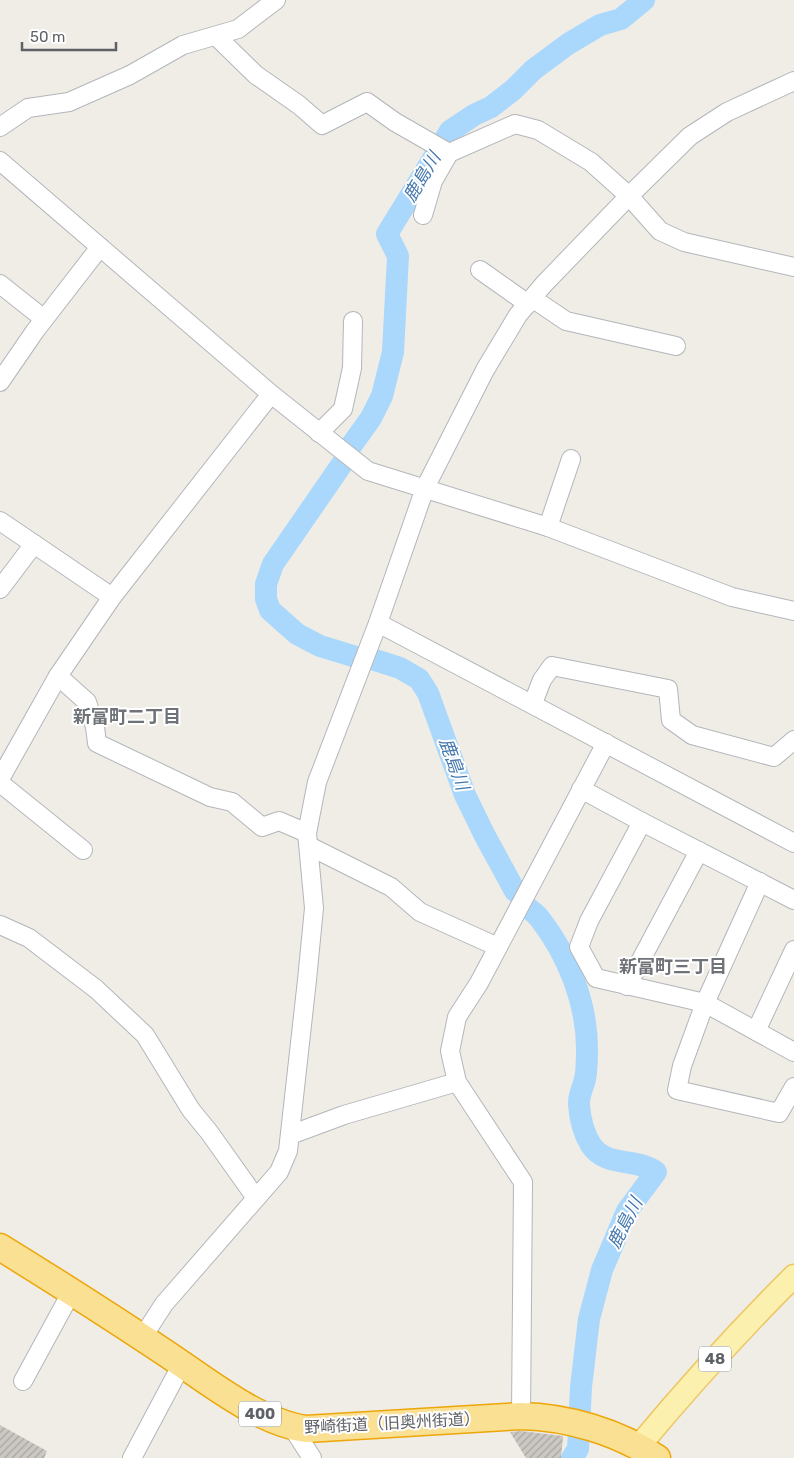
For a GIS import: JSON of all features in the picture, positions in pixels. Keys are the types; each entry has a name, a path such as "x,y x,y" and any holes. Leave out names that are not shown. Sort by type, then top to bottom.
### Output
{"highway":[{"name":"野崎街道（旧奥州街道）","path":"0,1247 72,1291 263,1416 292,1427 306,1429 540,1416 592,1428 643,1454"}],"main road":[{"name":"48","path":"643,1454 665,1415 794,1276"}],"street":[{"path":"0,127 28,108 69,102 130,75 183,45 238,29 276,0"},
{"path":"216,36 256,75 299,105 322,125 367,102 395,122 456,150"},
{"path":"142,1338 164,1304 279,1172 288,1151 314,908 308,840 317,782 378,623 425,488 485,370 518,315 530,301 629,196 690,136 727,112 794,81"},
{"path":"423,215 433,181 456,150 515,124 538,130 590,162 629,196 660,231 684,242 794,267"},
{"path":"0,161 271,394 368,471 548,527 732,597 794,611"},
{"path":"0,382 44,319 100,247"},
{"path":"480,270 566,321 676,346"},
{"path":"0,284 44,319"},
{"path":"319,433 342,409 352,368 353,321"},
{"path":"0,779 58,676 112,597 271,394"},
{"path":"548,527 571,459"},
{"path":"0,521 112,597"},
{"path":"0,590 34,544"},
{"path":"378,623 794,843"},
{"path":"532,703 542,680 552,666 668,689 671,720 692,736 774,757 794,740"},
{"path":"58,676 87,702 95,727 97,743 210,797 232,802 262,827 279,820 308,840 391,887 420,912 498,947"},
{"path":"521,1416 523,1182 457,1082 450,1051 457,1017 479,983 606,743"},
{"path":"0,783 83,850"},
{"path":"582,789 699,852 794,900"},
{"path":"642,822 578,946 596,978 705,1003 794,1052"},
{"path":"627,986 699,852"},
{"path":"760,882 705,1003 682,1066 678,1090 779,1113 794,1086"},
{"path":"0,925 29,938 96,990 145,1035 191,1110 256,1198"},
{"path":"756,1031 794,950"},
{"path":"290,1135 344,1115 457,1082"},
{"path":"23,1381 72,1291"},
{"path":"132,1458 182,1364"},
{"path":"292,1427 312,1458"}],"building":[{"path":"0,1425 47,1451 44,1458 0,1458"},
{"path":"521,1431 563,1436 561,1458 526,1458 510,1432"}],"waterway":[{"name":"鹿島川","path":"351,446 371,418 382,396 393,352 398,256 387,234 450,131 474,115 491,107 513,90 533,70 568,44 600,25 621,19 644,0"},
{"name":"鹿島川","path":"342,464 273,564 266,584 266,599 270,610 297,634 320,646 353,656"},
{"name":"鹿島川","path":"375,660 400,668 419,679 428,693 465,795 515,891"},
{"name":"鹿島川","path":"523,904 536,915 550,933 567,964 580,997 586,1032 587,1064 579,1105 583,1126 589,1141 597,1152 605,1157 648,1167 656,1172 627,1211 602,1270 589,1319 581,1387 578,1449 572,1458"}],"district":[{"name":"新富町二丁目","path":"127,717"},
{"name":"新富町三丁目","path":"673,967"}]}
